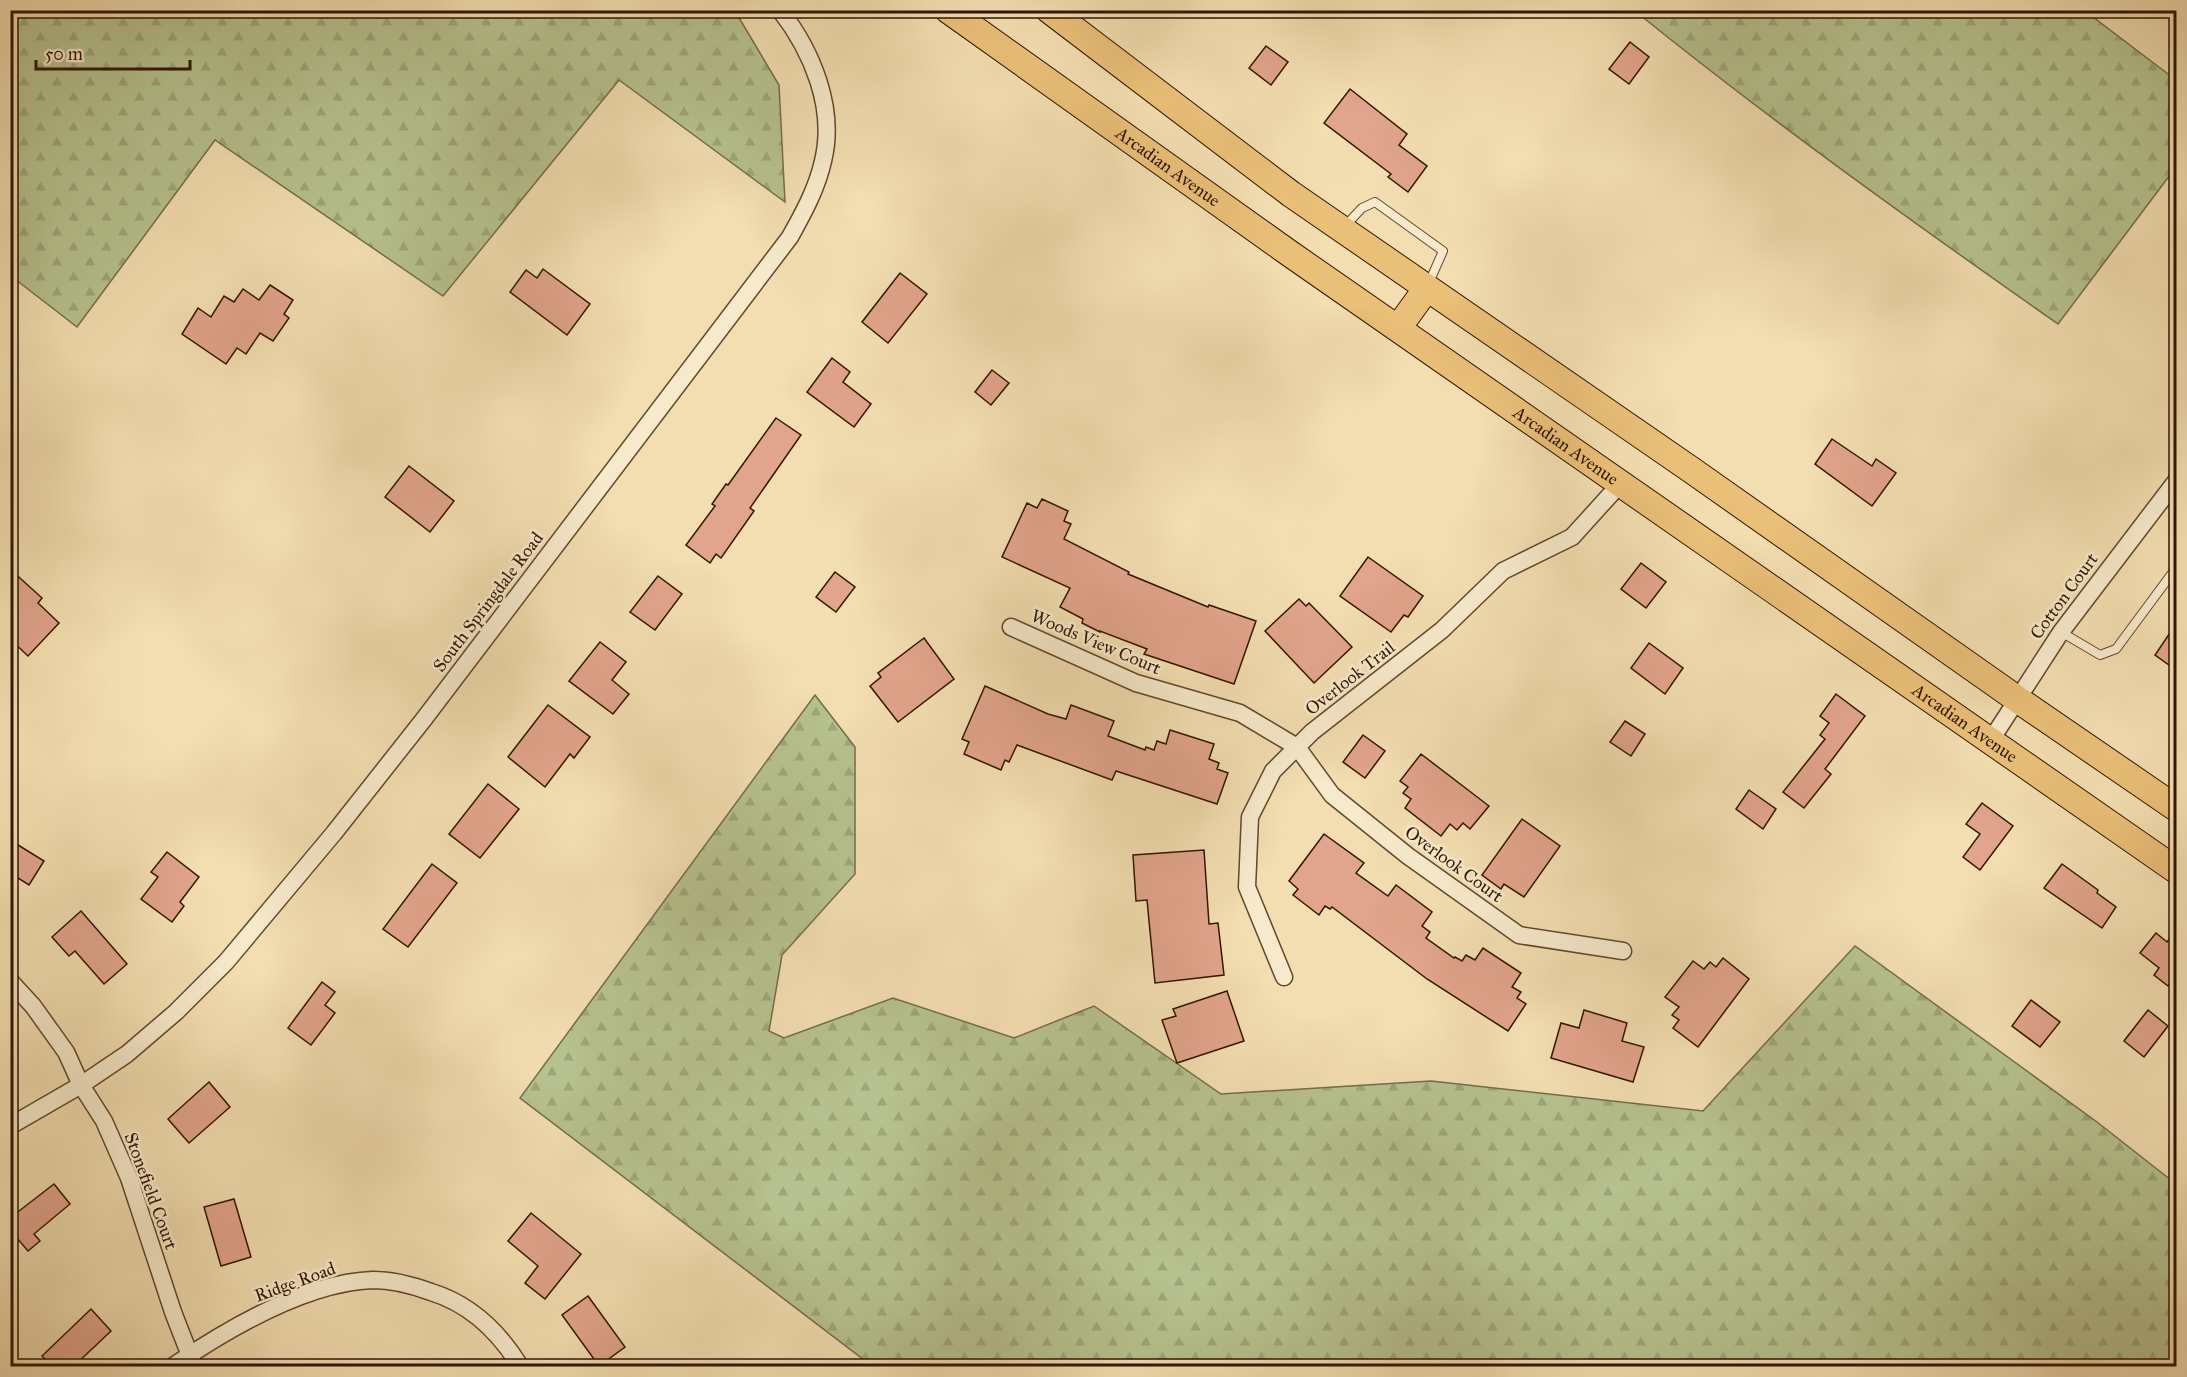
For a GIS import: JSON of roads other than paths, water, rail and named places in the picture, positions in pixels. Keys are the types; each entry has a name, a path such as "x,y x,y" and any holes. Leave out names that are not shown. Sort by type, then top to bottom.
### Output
{"main road":[{"path":"1049,10 1291,194 2176,808"},
{"name":"Arcadian Avenue","path":"956,13 1398,328 2176,870"},
{"path":"1398,328 1427,288"}],"street":[{"name":"South Springdale Road","path":"10,1126 81,1085 128,1054 176,1012 226,962 334,833 424,719 790,237 819,177 827,124 820,83 811,61 801,41 780,10"},
{"name":"Cotton Court","path":"1991,740 2061,632 2109,566 2176,481"},
{"name":"Overlook Trail","path":"1284,976 1247,887 1250,817 1273,771 1312,732 1442,630 1503,571 1572,537 1621,483"},
{"name":"Woods View Court","path":"1011,627 1136,683 1240,712 1297,747"},
{"name":"Overlook Court","path":"1297,747 1332,795 1408,856 1519,935 1623,951"},
{"name":"Stonefield Court","path":"10,981 33,1006 66,1052 81,1085 104,1121 129,1178 191,1361"},
{"name":"Ridge Road","path":"173,1366 191,1361 224,1333 267,1312 320,1290 374,1280 408,1284 446,1296 472,1312 492,1329 520,1366"}],"lane":[{"path":"1341,229 1362,208 1375,202 1443,251 1427,288"},
{"path":"2061,632 2100,655 2116,649 2176,568"}]}
